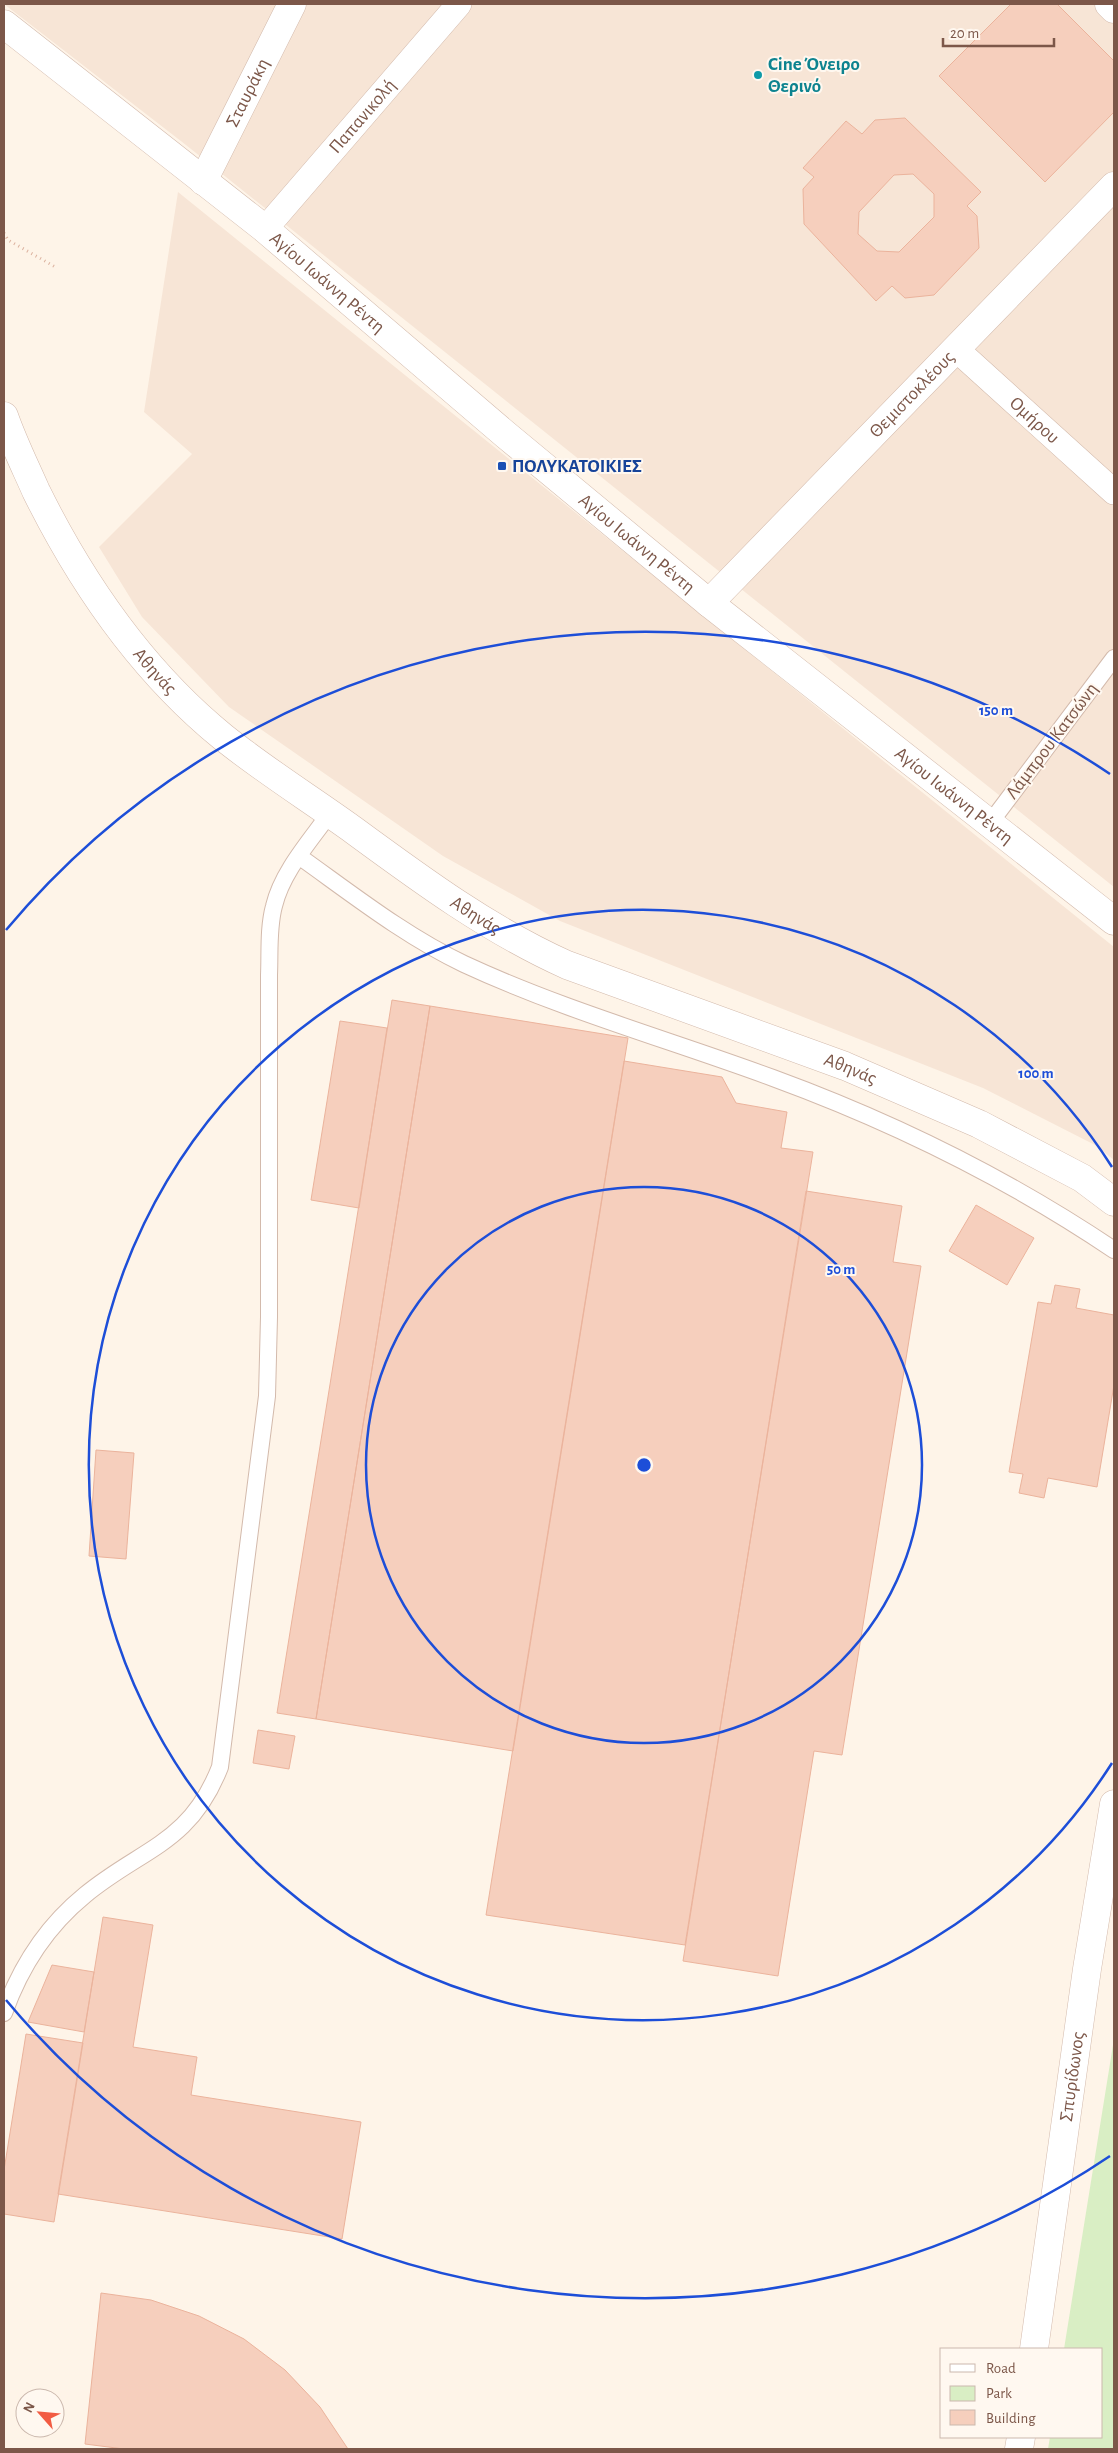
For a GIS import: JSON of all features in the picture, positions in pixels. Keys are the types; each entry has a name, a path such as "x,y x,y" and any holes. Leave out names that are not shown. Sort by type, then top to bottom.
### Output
{"street":[{"name":"Σταυράκη","path":"203,181 292,4"},
{"name":"Παπανικολή","path":"264,230 458,4"},
{"path":"1109,4 1114,9"},
{"name":"Αγίου Ιωάννη Ρέντη","path":"4,24 264,230 709,603 1114,920"},
{"name":"Θεμιστοκλέους","path":"709,603 1114,186"},
{"name":"Ομήρου","path":"956,349 1114,492"},
{"name":"Αθηνάς","path":"4,416 60,539 90,590 148,664 178,697 224,737 330,813 491,926 528,948 567,965 863,1073 979,1124 1028,1149 1082,1178 1114,1202"},
{"name":"Σπυρίδωνος","path":"1034,2348 1087,1969 1114,1804"}],"lane":[{"name":"Λάμπρου Κατσώνη","path":"990,823 1114,658"},
{"path":"4,2013 17,1980 54,1925 86,1894 129,1864 169,1840 182,1828 203,1803 220,1767 267,1396 269,1317 269,975 271,924 280,887 330,813"},
{"path":"300,857 404,929 465,964 534,992 774,1078 913,1134 1018,1189 1114,1250"}],"path":[{"path":"4,233 6,241 57,268"}],"shaded area":[{"path":"4,4 1114,4 1114,887 186,145"},
{"path":"178,192 1114,947 1114,1160 1095,1145 983,1088 560,921 443,856 229,707 142,617 99,547 192,454 144,412"}],"green space":[{"path":"1113,2045 1114,2449 1048,2449 1050,2438 1103,2438 1103,2348 1064,2348"}],"building":[{"path":"1011,4 1057,4 1114,61 1114,112 1045,182 939,76"},
{"path":"905,118 981,192 967,206 977,216 979,248 934,295 905,298 892,286 876,301 804,224 803,189 814,177 803,168 846,121 862,134 875,120","holes":["913,174 934,194 934,217 899,252 877,251 858,234 859,212 894,175"]},
{"path":"392,1000 430,1006 316,1719 277,1713"},
{"path":"430,1006 628,1038 513,1751 316,1719"},
{"path":"340,1021 387,1028 359,1208 311,1200"},
{"path":"624,1061 722,1077 736,1103 787,1112 781,1148 813,1152 685,1945 486,1915"},
{"path":"806,1191 902,1206 893,1262 921,1266 842,1755 814,1751 778,1976 683,1961"},
{"path":"976,1205 1034,1238 1007,1285 949,1251"},
{"path":"1055,1285 1080,1289 1076,1308 1114,1315 1114,1385 1097,1487 1048,1478 1044,1498 1019,1493 1023,1474 1009,1472 1038,1302 1051,1304"},
{"path":"96,1450 134,1453 126,1559 89,1556"},
{"path":"258,1730 295,1736 289,1769 253,1763"},
{"path":"103,1917 153,1925 133,2047 197,2057 191,2095 361,2122 342,2239 58,2194"},
{"path":"52,1965 94,1972 84,2032 28,2022"},
{"path":"26,2034 83,2043 54,2222 4,2214 4,2170"},
{"path":"101,2293 151,2300 199,2316 244,2339 285,2370 320,2407 348,2449 124,2449 85,2444"}],"place":[{"name":"Cine Όνειρο Θερινό","path":"758,75"},
{"name":"ΠΟΛΥΚΑΤΟΙΚΙΕΣ","path":"502,466"}]}
